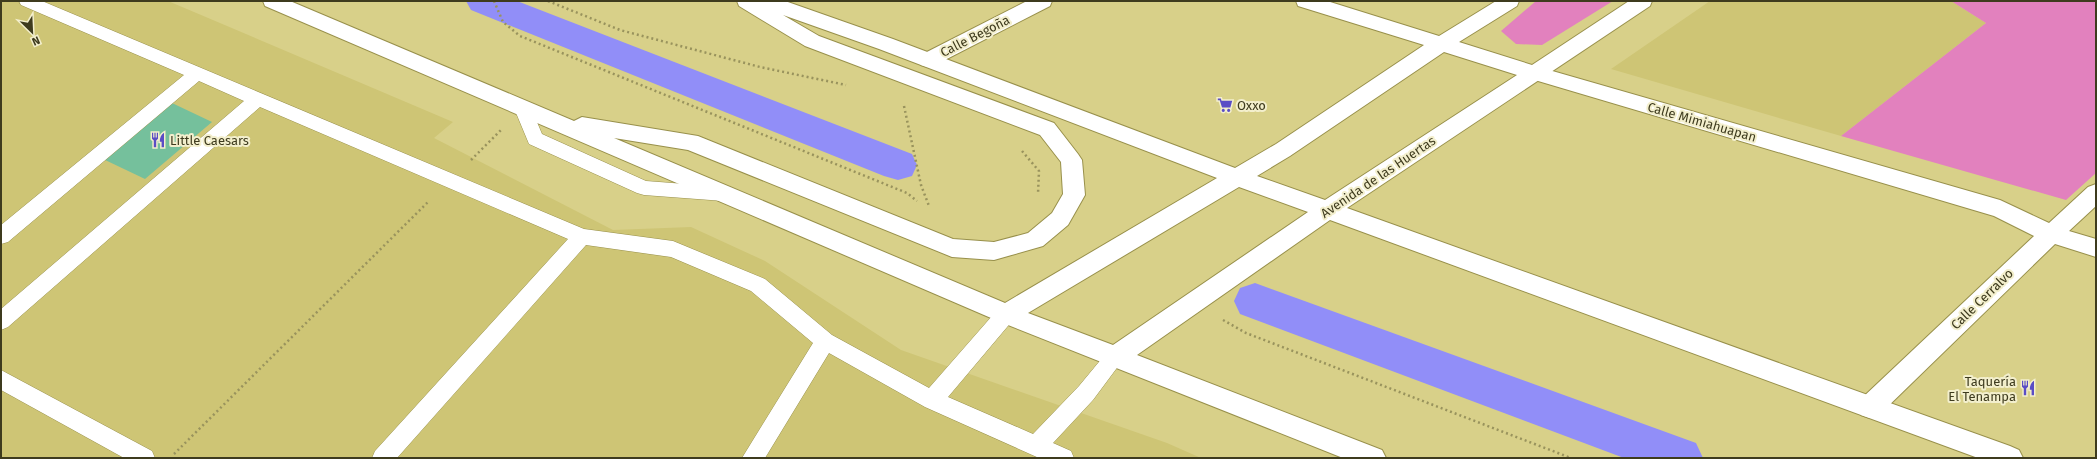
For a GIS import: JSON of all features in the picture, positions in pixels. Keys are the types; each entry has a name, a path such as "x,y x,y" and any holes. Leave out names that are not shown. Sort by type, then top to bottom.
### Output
{"main road":[{"path":"272,1 1006,314 1373,458"},
{"path":"549,120 691,142 952,248 994,251 1035,240 1060,219 1074,196 1071,160 1047,129 812,41 746,1"},
{"path":"765,1 928,60 1327,210 2010,458"},
{"name":"Calle Begoña","path":"928,60 1043,1"},
{"name":"Calle Mimiahuapan","path":"1305,1 1535,73 2000,209 2051,234 2096,248"},
{"path":"1006,314 1282,150 1441,44 1510,1"},
{"name":"Avenida de las Huertas","path":"1115,357 1327,210 1643,1"},
{"name":"Calle Cerralvo","path":"1870,407 2096,193"}],"lane":[{"path":"27,1 582,237 673,249 758,285 825,341 932,400 1063,458"},
{"path":"1,236 198,73"},
{"path":"1,321 258,99"},
{"path":"523,108 536,139 644,188 724,194"},
{"path":"383,458 582,237"},
{"path":"932,400 1006,314"},
{"path":"753,458 825,341"},
{"path":"1036,446 1086,393 1115,357"},
{"path":"1,379 144,458"}],"path":[{"path":"494,1 503,22 520,36 907,192 919,202"},
{"path":"548,1 620,30 760,67 853,87"},
{"path":"903,101 921,186 931,212 925,207"},
{"path":"170,458 523,108"},
{"path":"1020,148 1039,171 1038,197"},
{"path":"1194,302 1246,333 1571,458"}],"shaded area":[{"path":"1,1 168,1 453,122 434,138 613,230 691,227 765,261 901,350 1167,443 1201,458 1,458"},
{"path":"1536,1 1613,1 1542,45 1516,44 1501,31"},
{"path":"1710,1 1951,1 1986,23 1841,136 1611,69"},
{"path":"1951,1 2096,1 2096,173 2066,200 1841,136 1986,23"}],"building":[{"name":"Little Caesars","path":"172,103 212,122 145,179 103,159"}],"waterway":[{"path":"483,1 898,165"},
{"path":"1255,301 1680,458"}],"place":[{"name":"Oxxo","path":"1225,105"},
{"name":"Little Caesars","path":"158,140"},
{"name":"Taquería El Tenampa","path":"2028,388"}]}
